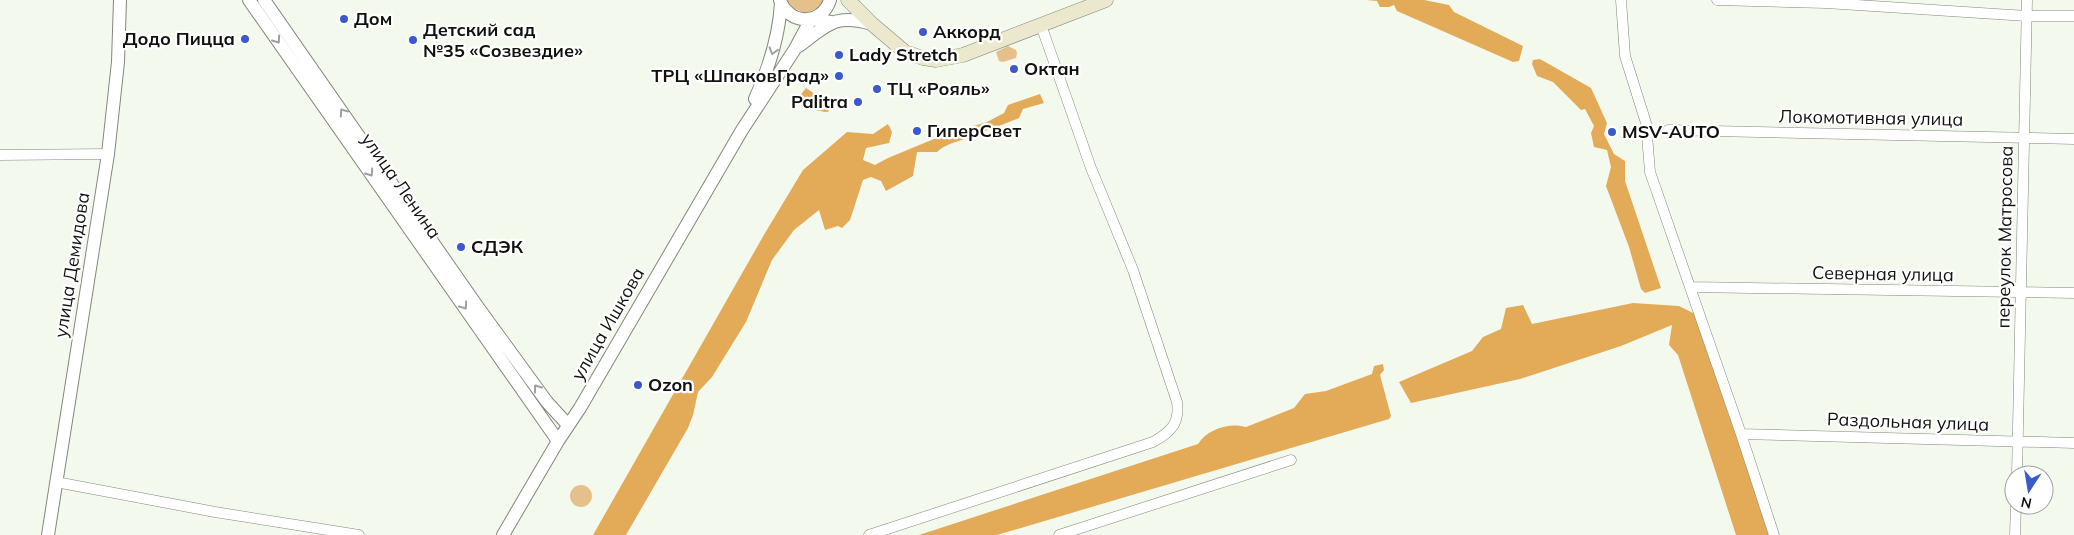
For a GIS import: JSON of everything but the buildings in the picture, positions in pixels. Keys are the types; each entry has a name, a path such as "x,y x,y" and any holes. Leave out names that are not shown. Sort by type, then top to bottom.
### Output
{"main road":[{"path":"848,0 872,24 905,52 936,60 964,55 1106,0"}],"street":[{"name":"улица Демидова","path":"48,535 108,154 118,62 120,0"},
{"name":"улица Ленина","path":"249,0 558,441"},
{"name":"улица Ленина","path":"264,0 477,306 547,402 568,426"},
{"name":"улица Ишкова","path":"503,535 742,130 795,49 811,19 823,13 830,0"},
{"path":"1621,0 1625,56 1646,123 1650,172 1742,434 1774,535"},
{"path":"1717,0 1826,3 2027,16 2074,16"},
{"name":"переулок Матросова","path":"2017,465 2027,0"},
{"path":"780,2 790,15 797,18 830,22 849,20 872,24"},
{"name":"улица Ишкова","path":"742,130 766,75 776,41 780,2"},
{"path":"795,49 830,22"},
{"path":"869,535 1153,442 1172,429 1176,422 1177,402 1133,270 1091,168 1041,25"},
{"name":"Локомотивная улица","path":"1668,130 2074,139"},
{"path":"0,155 108,154"},
{"name":"Северная улица","path":"1691,287 2074,293"},
{"name":"Раздольная улица","path":"1742,434 2074,443"},
{"path":"1059,535 1291,460"},
{"path":"56,482 215,512 359,535"},
{"path":"2015,535 2016,515"}],"shaded area":[{"path":"787,0 823,0 818,8 806,13 792,8"},
{"path":"1366,0 1424,0 1449,5 1454,12 1523,46 1519,61 1513,62 1397,11 1394,5 1380,7 1377,1"},
{"path":"1008,46 1016,50 1016,58 1003,62 999,61 996,52"},
{"path":"1540,59 1591,88 1607,123 1604,134 1614,154 1625,161 1625,181 1661,288 1645,293 1641,289 1629,247 1606,186 1611,167 1607,150 1594,147 1591,133 1594,126 1585,109 1581,110 1553,82 1537,76 1532,64 1533,60"},
{"path":"806,88 827,102 830,108 828,112 812,108 801,101 799,97"},
{"path":"1040,94 1044,103 1023,109 1019,118 950,144 937,152 917,152 913,176 886,191 881,181 871,177 863,180 850,220 842,228 838,226 825,230 819,210 794,230 772,260 746,322 712,377 698,392 688,428 626,535 593,535 765,233 803,170 847,132 873,134 888,124 892,132 889,143 866,148 863,160 875,165 946,134 987,122 1004,113 1008,105"},
{"path":"1633,303 1679,306 1695,314 1705,332 1769,535 1736,535 1678,355 1669,345 1672,325 1621,346 1520,379 1411,403 1399,382 1472,351 1483,337 1501,329 1506,308 1523,305 1532,324"},
{"path":"1383,364 1384,370 1380,375 1391,416 1389,419 997,535 919,535 1198,444 1207,434 1219,428 1233,425 1246,427 1294,408 1305,394 1326,391 1372,374 1374,366"},
{"path":"581,485 591,492 592,496 585,506 581,507 571,500 570,496 577,486"}],"place":[{"name":"Дом","path":"344,19"},
{"name":"Аккорд","path":"923,32"},
{"name":"Додо Пицца","path":"245,39"},
{"name":"Детский сад №35 «Созвездие»","path":"413,40"},
{"name":"Lady Stretch","path":"839,55"},
{"name":"Октан","path":"1014,69"},
{"name":"ТРЦ «ШпаковГрад»","path":"839,76"},
{"name":"ТЦ «Рояль»","path":"877,89"},
{"name":"Palitra","path":"858,102"},
{"name":"ГиперСвет","path":"917,131"},
{"name":"MSV-AUTO","path":"1612,132"},
{"name":"СДЭК","path":"461,247"},
{"name":"Ozon","path":"638,385"}]}
